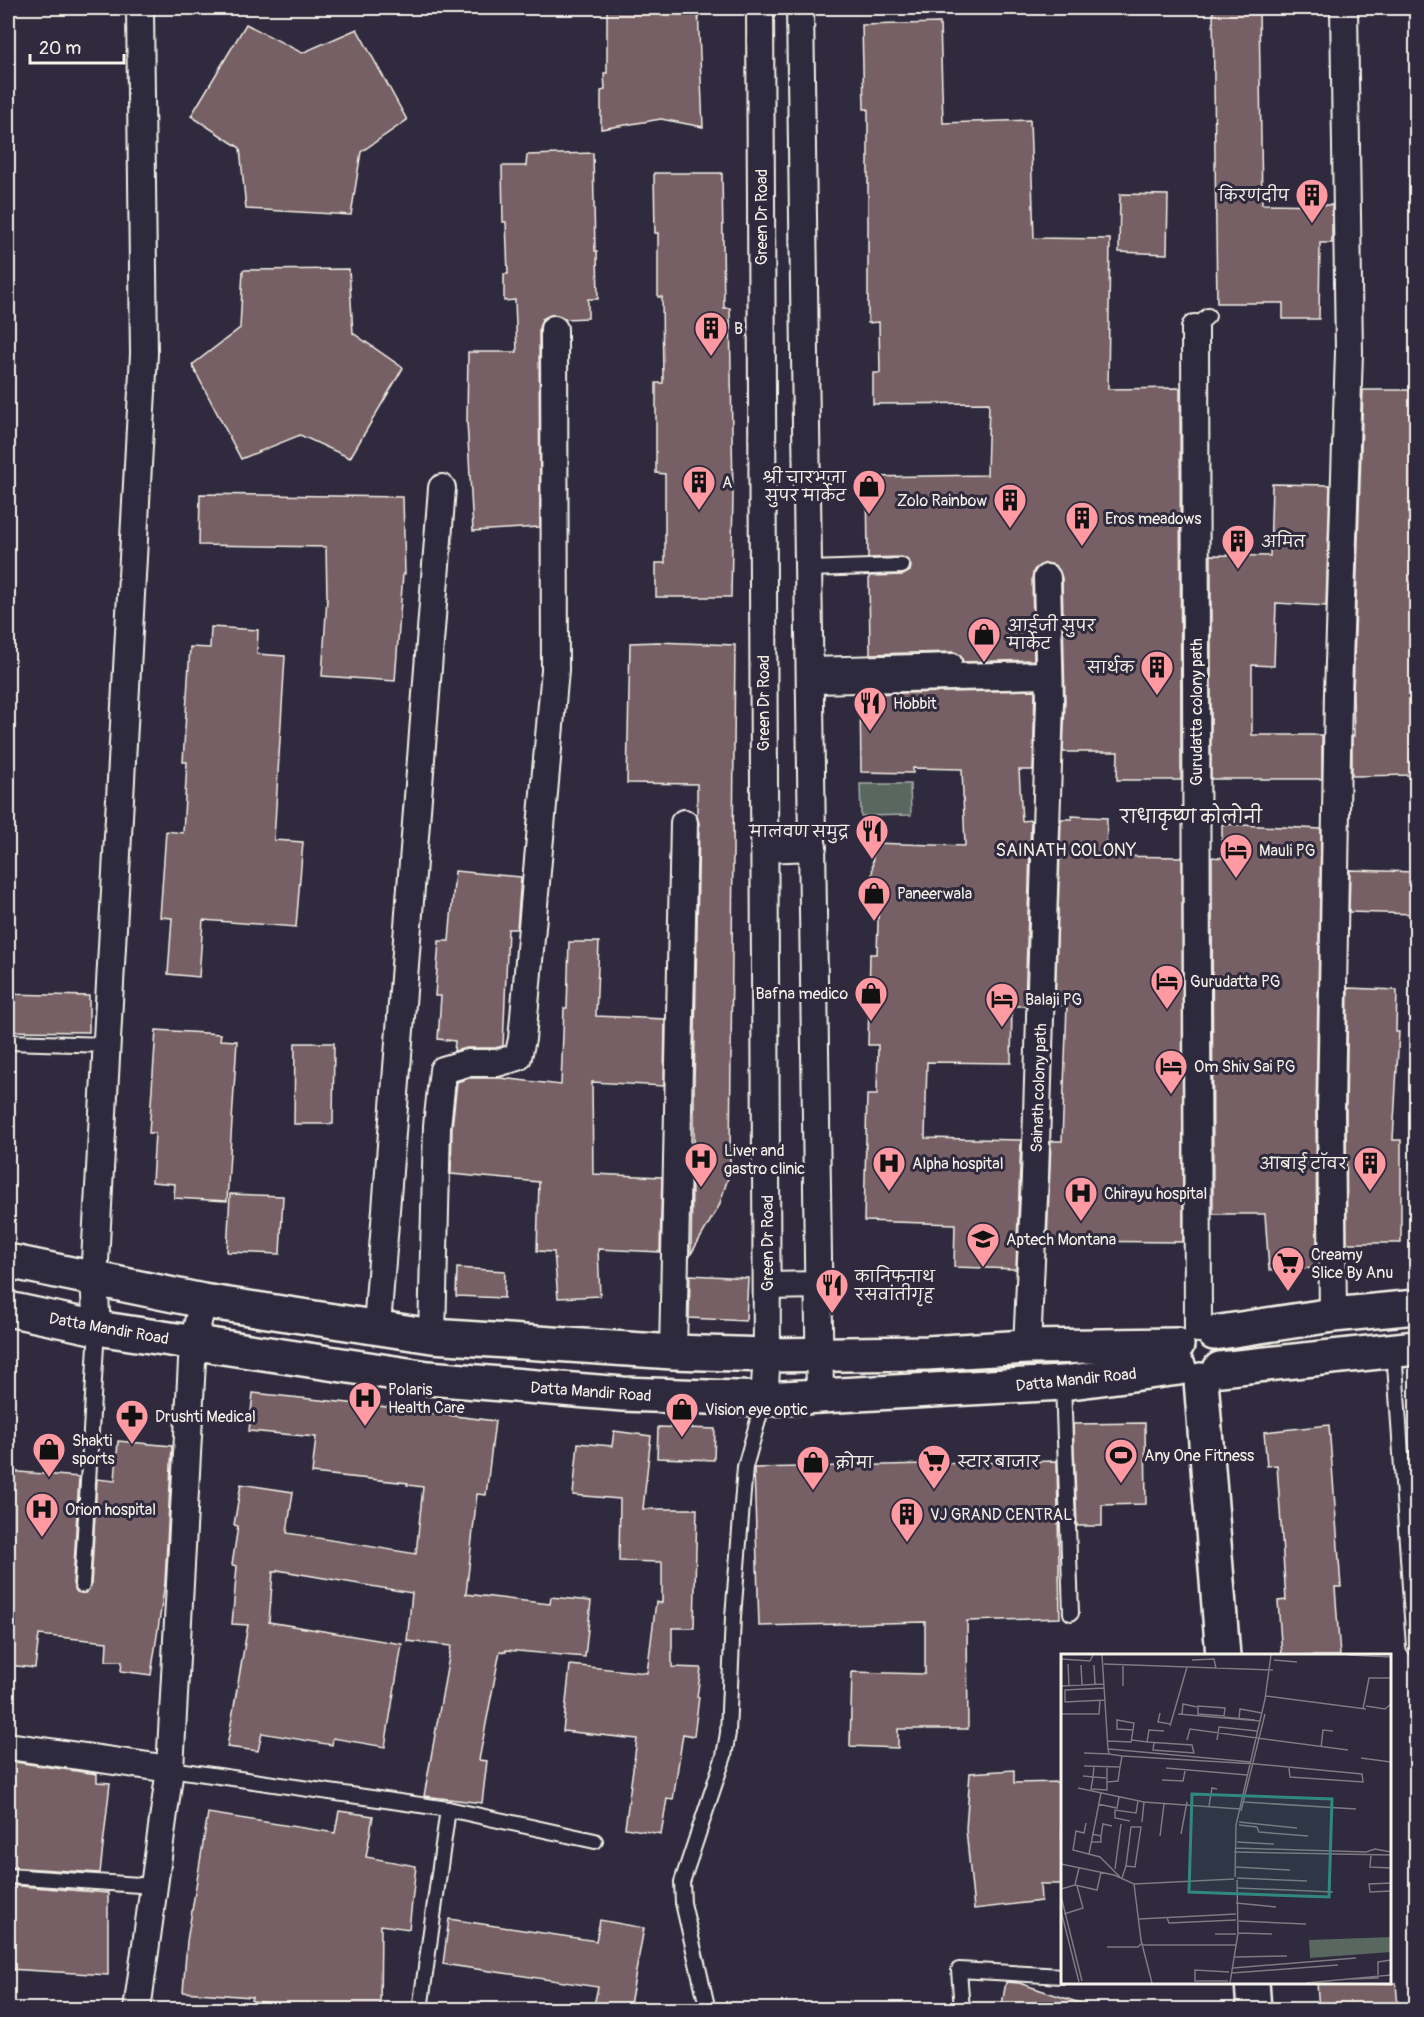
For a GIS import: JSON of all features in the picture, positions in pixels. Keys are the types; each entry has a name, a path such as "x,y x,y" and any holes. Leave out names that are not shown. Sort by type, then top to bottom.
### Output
{"main road":[{"name":"Datta Mandir Road","path":"8,1261 203,1301 432,1336 673,1352 821,1355 927,1353 1027,1347 1198,1354 1405,1349"},
{"name":"Datta Mandir Road","path":"8,1310 97,1328 428,1378 623,1394 764,1399 1063,1383 1198,1354 1333,1315 1416,1307"},
{"path":"1198,1354 1222,1654"},
{"path":"1252,1984 1254,2010"}],"street":[{"path":"97,1328 94,1280 144,354 140,8"},
{"name":"Green Dr Road","path":"760,8 767,1286 767,1355 764,1399"},
{"path":"800,8 820,1396"},
{"path":"1333,1315 1331,1099 1338,693 1349,352 1344,8"},
{"path":"760,39 801,39"},
{"name":"Gurudatta colony path","path":"1198,1354 1202,322"},
{"path":"432,1336 437,1126 443,1070 466,1063 497,1063 518,1057 522,1039 555,670 554,328"},
{"path":"376,1326 442,488"},
{"name":"Sainath colony path","path":"1027,1347 1036,1164 1050,702 1047,578"},
{"path":"810,672 1049,675"},
{"path":"673,1352 684,823"},
{"path":"764,849 813,847"},
{"path":"767,1286 820,1285"},
{"path":"137,2010 171,1769 193,1343 203,1301"},
{"path":"8,1746 171,1769"}],"lane":[{"path":"809,569 902,566"},
{"path":"810,672 954,661"},
{"path":"8,1042 107,1045"},
{"path":"82,1585 97,1328"},
{"path":"1405,1349 1414,1647"},
{"path":"1063,1383 1071,1612"},
{"path":"708,2010 682,1903 682,1882 724,1756 728,1733 733,1617 745,1467 764,1399"},
{"path":"171,1769 448,1809 596,1841"},
{"path":"420,2010 448,1809"},
{"path":"8,1876 154,1887"},
{"path":"962,2010 959,1970 1061,1976"}],"green space":[{"path":"860,784 910,784 911,815 861,816"}],"building":[{"path":"607,8 698,8 703,127 661,119 601,129 601,91 605,90 604,73 607,73"},
{"path":"1213,8 1259,8 1262,204 1332,205 1332,243 1320,243 1319,319 1283,319 1283,303 1217,303"},
{"path":"940,23 943,123 1030,120 1034,238 1110,239 1108,389 1180,388 1181,780 1117,780 1118,752 1063,752 1065,701 1062,578 1054,565 1046,563 1039,566 1034,570 1032,578 1034,660 963,662 961,656 954,652 870,654 869,576 903,575 910,571 911,566 909,561 902,557 868,558 867,477 987,475 989,403 873,404 873,373 880,373 879,322 868,323 868,109 864,109 862,25"},
{"path":"246,24 302,53 357,29 407,120 361,152 351,215 246,209 240,148 191,116"},
{"path":"593,153 598,299 588,299 588,318 564,319 553,314 542,319 539,328 540,527 473,531 467,421 468,352 517,352 515,300 504,301 504,274 508,274 506,222 503,222 502,166 526,166 527,155"},
{"path":"654,173 722,173 724,308 730,308 733,496 731,597 656,597 656,563 665,563 665,474 656,473 656,383 663,383 662,297 658,297 658,233 655,233"},
{"path":"1120,194 1168,195 1167,254 1119,252"},
{"path":"349,269 353,333 403,368 350,458 300,435 241,459 192,365 240,328 243,270"},
{"path":"1363,390 1416,390 1416,775 1352,776"},
{"path":"1272,484 1330,485 1326,606 1276,603 1274,666 1252,665 1252,735 1322,735 1322,779 1211,779 1211,555 1270,556"},
{"path":"200,494 403,497 405,574 403,574 395,681 322,676 327,598 326,547 199,545"},
{"path":"211,627 258,630 257,654 285,656 274,840 303,842 296,927 203,920 199,977 168,974 172,918 160,917 166,831 183,833 187,762 183,762 190,647 210,648"},
{"path":"630,643 735,645 730,1161 728,1178 719,1206 691,1254 699,823 697,784 627,783"},
{"path":"1035,690 1033,770 1019,770 1022,821 1031,820 1025,1006 1012,1006 1011,1063 927,1062 925,1138 1021,1140 1016,1269 954,1267 955,1224 864,1221 867,1095 877,1095 878,1045 868,1045 870,954 877,954 879,889 872,888 873,843 965,846 962,769 913,768 913,773 861,772 860,694"},
{"path":"1072,816 1107,818 1106,856 1182,857 1183,1242 1047,1241 1051,1141 1062,1141 1067,1005 1055,1006 1061,819 1072,819"},
{"path":"1222,824 1321,829 1316,1111 1317,1268 1269,1270 1265,1214 1213,1214 1212,857 1222,858"},
{"path":"1350,870 1416,872 1416,914 1349,912"},
{"path":"455,871 521,877 517,929 508,929 503,1046 495,1048 467,1048 454,1051 455,1041 438,1039 441,996 435,996 439,941 449,941"},
{"path":"569,942 599,942 596,1016 665,1019 664,1086 592,1082 593,1174 662,1177 660,1252 598,1249 600,1296 558,1298 554,1252 537,1251 539,1182 451,1174 452,1127 457,1082 469,1078 500,1078 561,1085"},
{"path":"1348,988 1397,990 1396,1032 1399,1032 1393,1140 1401,1140 1401,1243 1347,1243"},
{"path":"8,994 89,996 89,1032 8,1031"},
{"path":"156,1030 221,1034 220,1040 237,1041 227,1201 174,1198 175,1184 152,1182 155,1133 149,1133"},
{"path":"295,1043 334,1043 333,1124 294,1124"},
{"path":"230,1194 283,1196 280,1254 227,1252"},
{"path":"457,1268 505,1271 504,1298 456,1296"},
{"path":"690,1275 748,1278 746,1321 689,1318"},
{"path":"253,1393 495,1421 486,1495 477,1494 466,1594 550,1604 551,1597 591,1601 585,1657 500,1651 479,1760 487,1761 482,1803 424,1796 451,1646 407,1641 412,1593 277,1570 273,1572 269,1622 402,1644 385,1747 333,1738 332,1745 262,1733 258,1751 227,1747 248,1625 232,1624 237,1566 232,1565 238,1526 234,1525 241,1484 293,1492 287,1533 416,1554 423,1487 407,1485 408,1483 312,1473 316,1437 249,1431"},
{"path":"1145,1423 1146,1504 1102,1505 1102,1526 1077,1526 1073,1424"},
{"path":"1329,1425 1341,1587 1335,1587 1340,1654 1282,1654 1278,1601 1286,1600 1277,1465 1267,1466 1264,1432"},
{"path":"658,1427 715,1429 714,1460 657,1458"},
{"path":"614,1431 651,1436 643,1509 697,1509 694,1628 672,1628 672,1667 701,1668 697,1697 699,1697 694,1736 683,1734 673,1800 667,1799 661,1834 625,1828 637,1739 563,1731 570,1665 647,1673 656,1602 662,1603 662,1562 619,1561 620,1499 573,1495 578,1443 612,1446"},
{"path":"118,1441 172,1446 165,1583 151,1675 121,1671 122,1661 106,1661 107,1642 39,1635 35,1668 8,1665 11,1589 8,1589 8,1471 79,1477 73,1584 77,1592 85,1593 91,1586 97,1479 115,1481"},
{"name":"VJ GRAND CENTRAL","path":"1057,1461 1060,1618 967,1621 968,1729 898,1729 898,1748 850,1746 852,1672 925,1674 925,1622 759,1626 754,1468"},
{"path":"8,1761 97,1774 97,1782 110,1783 100,1873 8,1867"},
{"path":"1014,1770 1014,1783 1061,1782 1061,1884 1040,1884 1041,1901 974,1909 966,1829 970,1773"},
{"path":"339,1811 373,1816 366,1857 416,1866 409,1929 381,1925 380,2010 328,2010 251,2001 252,1997 183,1992 187,1941 208,1813 335,1833"},
{"path":"8,1885 108,1893 108,1975 8,1969"},
{"path":"449,1919 596,1941 600,1920 644,1928 629,2010 593,2010 598,1987 443,1964"},
{"path":"1006,1982 1019,1983 1086,2005 1085,2010 1001,2010"},
{"path":"1396,1983 1398,2008 1319,2010 1317,1984"}],"place":[{"name":"किरणदीप","path":"1312,224"},
{"name":"B","path":"711,357"},
{"name":"A","path":"699,511"},
{"name":"श्री चारभुजा सुपर मार्केट","path":"869,515"},
{"name":"Zolo Rainbow","path":"1010,529"},
{"name":"Eros meadows","path":"1082,547"},
{"name":"अमित","path":"1238,570"},
{"name":"आईजी सुपर मार्केट","path":"984,663"},
{"name":"सार्थक","path":"1157,696"},
{"name":"Hobbit","path":"870,732"},
{"name":"मालवण समुद्र","path":"872,860"},
{"name":"Mauli PG","path":"1236,879"},
{"name":"Paneerwala","path":"874,922"},
{"name":"Gurudatta PG","path":"1167,1010"},
{"name":"Bafna medico","path":"871,1022"},
{"name":"Balaji PG","path":"1002,1028"},
{"name":"Om Shiv Sai PG","path":"1171,1095"},
{"name":"Liver and gastro clinic","path":"701,1188"},
{"name":"Alpha hospital","path":"889,1192"},
{"name":"आबाई टॉवर","path":"1370,1192"},
{"name":"Chirayu hospital","path":"1081,1222"},
{"name":"Aptech Montana","path":"983,1268"},
{"name":"Creamy Slice By Anu","path":"1288,1292"},
{"name":"कानिफनाथ रसवांतीगृह","path":"832,1314"},
{"name":"Polaris Health Care","path":"365,1427"},
{"name":"Vision eye optic","path":"682,1438"},
{"name":"Drushti Medical","path":"132,1445"},
{"name":"Shakti sports","path":"49,1478"},
{"name":"Any One Fitness","path":"1121,1484"},
{"name":"स्टार बाजार","path":"934,1490"},
{"name":"क्रोमा","path":"813,1491"},
{"name":"Orion hospital","path":"42,1538"},
{"name":"VJ GRAND CENTRAL","path":"907,1543"}],"district":[{"name":"राधाकृष्ण कोलोनी","path":"1191,817"},
{"name":"SAINATH COLONY","path":"1066,850"}]}
